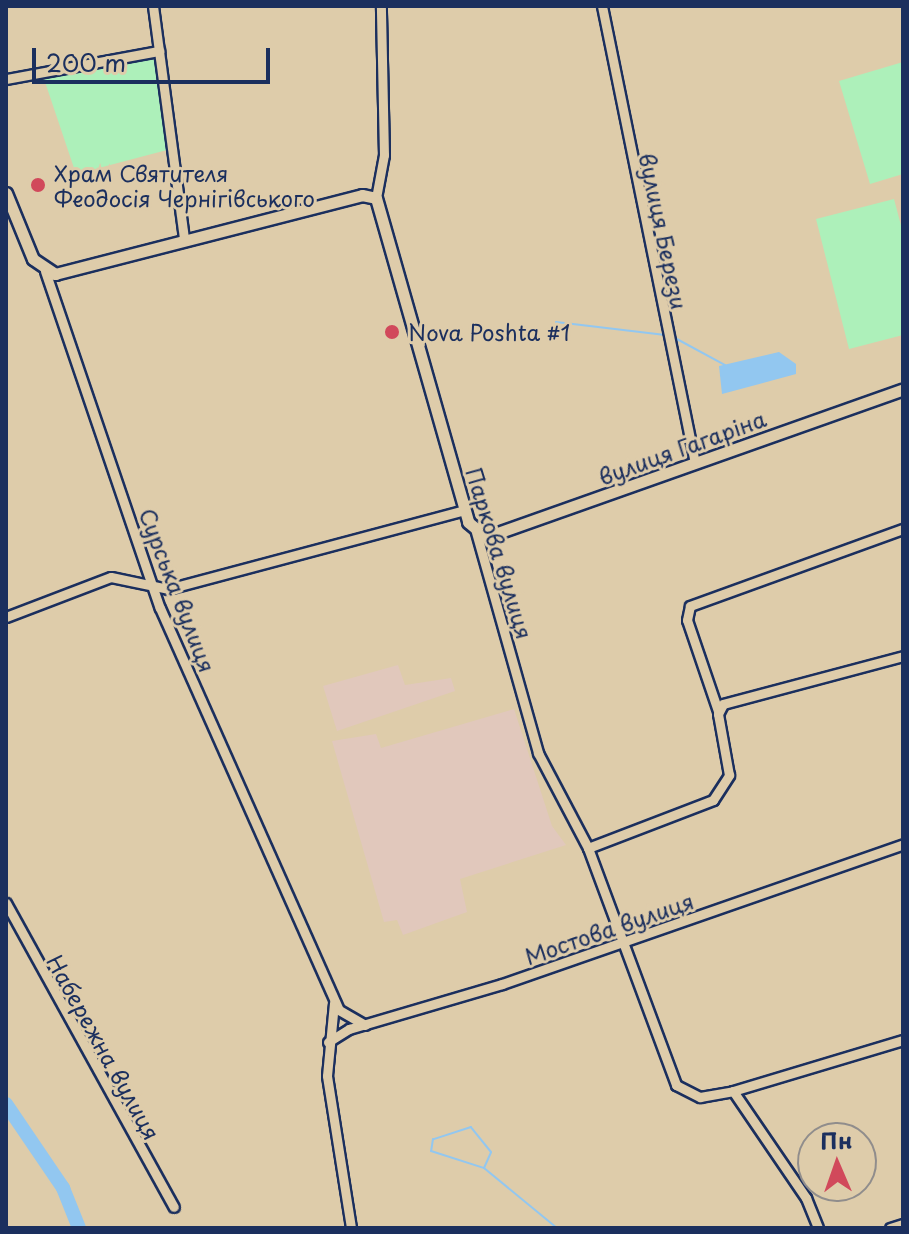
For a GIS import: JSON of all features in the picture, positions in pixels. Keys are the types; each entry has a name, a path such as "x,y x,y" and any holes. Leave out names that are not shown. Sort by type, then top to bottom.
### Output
{"street":[{"path":"153,6 184,239"},
{"name":"Паркова вулиця","path":"381,6 384,155 376,198 465,510 476,532 538,753 588,848 682,1091 700,1097 733,1091"},
{"name":"вулиця Берези","path":"602,6 695,463"},
{"path":"6,79 159,51"},
{"name":"Сурська вулиця","path":"6,193 8,207 45,271 154,589 333,996 347,1021 365,1025"},
{"path":"45,271 66,273 184,239 362,195 376,198"},
{"name":"вулиця Гагаріна","path":"476,532 494,536 903,389"},
{"path":"6,617 111,577 154,589 465,510"},
{"path":"588,848 713,800 730,759 718,711 687,620 690,606 903,529"},
{"path":"718,711 727,702 903,656"},
{"name":"Мостова вулиця","path":"328,1042 365,1025 623,943 903,844"},
{"name":"Набережна вулиця","path":"6,903 174,1207"},
{"name":"Сурська вулиця","path":"333,996 328,1042 351,1228"},
{"path":"818,1228 806,1198 733,1091 903,1040"},
{"path":"890,1228 903,1224"}],"shaded area":[{"path":"398,665 405,685 451,678 455,691 337,731 323,686"},
{"path":"514,709 552,826 566,845 460,879 467,912 403,935 397,920 384,922 332,741 376,734 381,748"}],"green space":[{"path":"156,54 167,150 76,174 43,76"},
{"path":"903,62 903,174 870,184 839,81"},
{"path":"894,199 903,233 903,335 849,349 816,219"}],"water":[{"path":"779,352 796,364 796,374 722,394 719,366"}],"waterway":[{"path":"556,322 665,335"},
{"path":"675,338 725,365"},
{"path":"6,1104 63,1188 79,1228"},
{"path":"484,1168 491,1152 471,1127 433,1139 431,1151 484,1168 557,1228"}],"place":[{"name":"Храм Святителя Феодосія Чернігівського","path":"38,185"},
{"name":"Nova Poshta #1","path":"392,332"}]}
